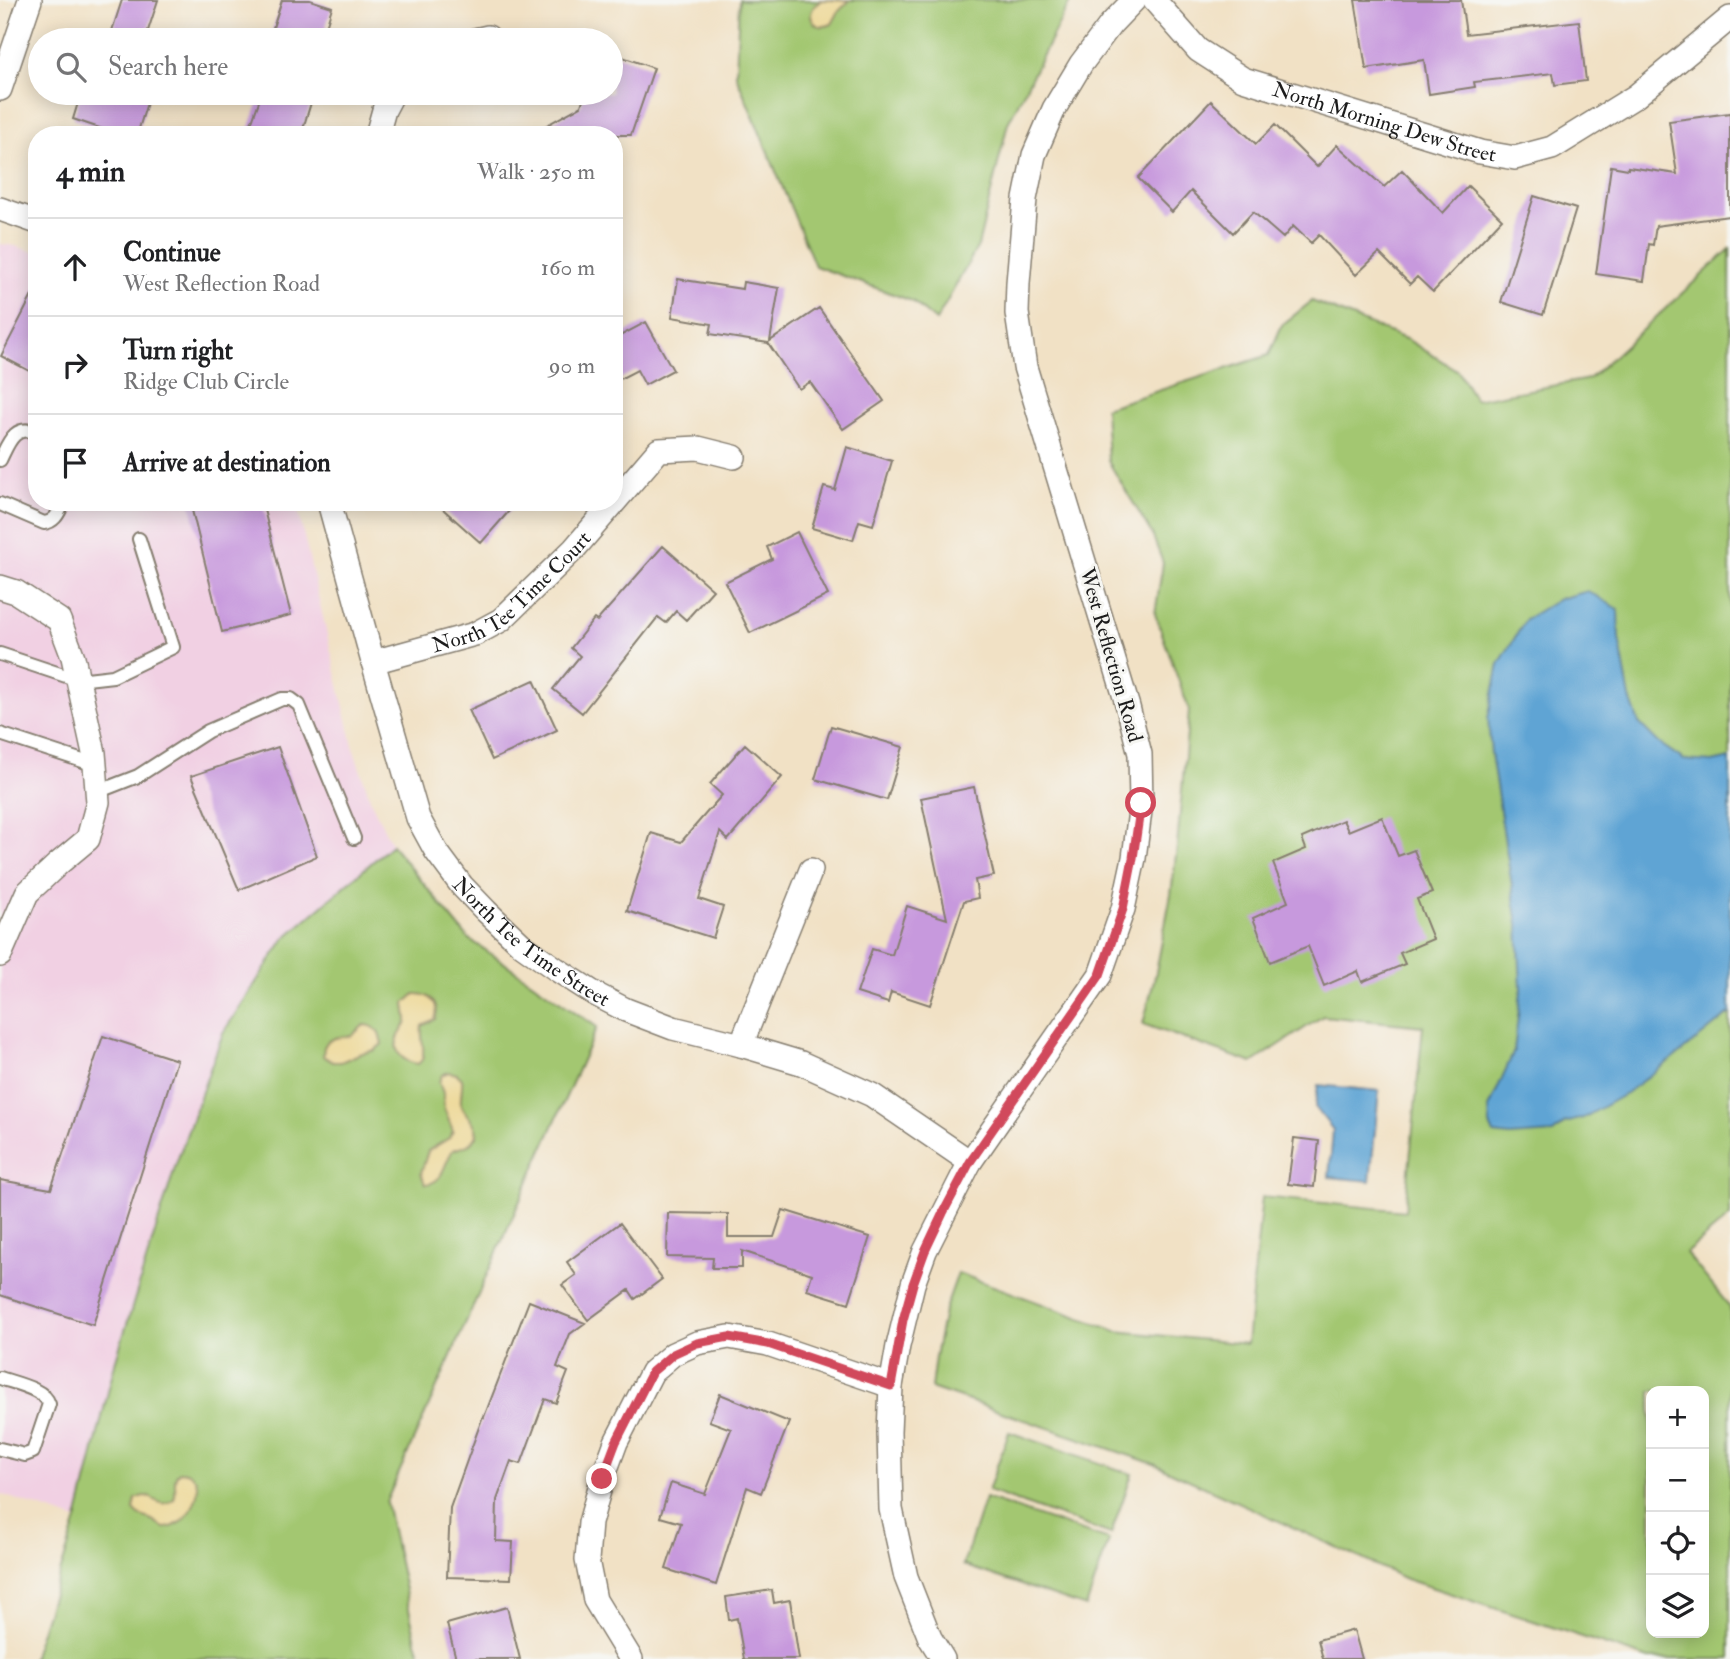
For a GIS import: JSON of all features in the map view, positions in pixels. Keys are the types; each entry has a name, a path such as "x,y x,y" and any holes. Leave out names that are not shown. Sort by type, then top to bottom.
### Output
{"street":[{"path":"0,89 30,0"},
{"name":"West Reflection Road","path":"943,1659 930,1638 906,1577 891,1509 891,1386 903,1320 921,1262 970,1162 1100,975 1123,909 1141,803 1140,754 1025,367 1017,313 1020,237 1034,155 1054,109 1081,64 1111,24 1135,0"},
{"name":"North Morning Dew Street","path":"1154,0 1198,50 1242,79 1480,152 1515,158 1552,148 1636,96 1730,18"},
{"path":"380,126 387,105"},
{"path":"0,209 28,219"},
{"name":"North Tee Time Court","path":"623,492 659,450 698,448 734,457"},
{"name":"North Tee Time Street","path":"331,511 418,818 436,851 462,886 486,911 523,945 556,969 626,1010 673,1028 801,1063 872,1095 970,1162"},
{"name":"North Tee Time Court","path":"373,662 475,634 501,620 574,549 607,511"},
{"path":"0,587 16,592 59,620 73,657 94,753 98,802 88,839 27,893 0,955"},
{"path":"741,1045 811,870"},
{"path":"631,1659 594,1600 587,1560 590,1522 602,1479 616,1442 652,1372 673,1354 697,1343 729,1337 768,1344 891,1386"}],"lane":[{"path":"0,460 11,437 21,430 28,430"},
{"path":"0,504 44,523 56,518 60,511"},
{"path":"0,654 78,680 113,676 173,647 139,539"},
{"path":"97,792 138,776 208,731 282,699 292,699 299,705 354,838"},
{"path":"0,734 95,765"},
{"path":"0,1378 42,1393 48,1398 49,1404 33,1452 25,1455 0,1449"}],"shaded area":[{"path":"0,244 28,250 28,511 298,511 355,754 372,804 392,845 285,938 176,1164 115,1363 77,1520 0,1494"}],"green space":[{"path":"739,0 1071,0 1008,123 978,246 936,321 912,301 815,266 736,75"},
{"path":"1730,249 1730,1216 1686,1253 1730,1307 1730,1659 1649,1659 1406,1579 1154,1464 931,1388 944,1312 958,1273 1116,1331 1247,1344 1262,1197 1405,1211 1423,1026 1323,1016 1252,1063 1143,1024 1171,894 1189,710 1155,614 1163,563 1152,534 1108,461 1105,408 1269,355 1282,325 1312,301 1408,340 1458,371 1475,400 1589,379"},
{"path":"392,845 468,938 597,1027 386,1502 422,1659 32,1659 77,1520 115,1363 176,1164 223,1033 285,938"},
{"path":"1009,1432 1132,1474 1111,1534 988,1491"},
{"path":"985,1498 1109,1540 1086,1607 963,1565"}],"sand":[{"path":"822,0 850,0 839,11 832,24 819,26 812,20 811,15 812,10"},
{"path":"415,994 425,995 432,1000 436,1009 435,1019 422,1026 423,1056 418,1064 403,1058 396,1046 406,1025 405,1003"},
{"path":"364,1025 377,1030 380,1036 382,1044 375,1050 341,1062 333,1062 323,1056 327,1042 351,1036"},
{"path":"448,1072 457,1074 462,1079 461,1104 475,1126 477,1136 468,1145 453,1150 440,1176 425,1184 421,1173 428,1151 449,1138 453,1131 444,1108 439,1082 442,1075"},
{"path":"179,1471 190,1473 196,1480 197,1489 196,1500 183,1520 164,1528 134,1510 136,1499 142,1496 162,1503 174,1499 175,1478"}],"water":[{"path":"1588,591 1618,609 1619,638 1630,698 1639,723 1659,743 1684,760 1712,762 1730,758 1730,1013 1622,1096 1583,1118 1565,1123 1553,1133 1510,1136 1494,1134 1490,1125 1489,1108 1514,1051 1521,990 1518,924 1491,754 1488,718 1499,664 1526,619 1559,599"},
{"path":"1318,1085 1379,1091 1370,1181 1329,1177 1333,1130 1315,1107"}],"building":[{"path":"122,0 158,0 149,28 113,28"},
{"path":"282,0 310,0 332,7 326,28 273,28"},
{"path":"1355,0 1461,0 1466,34 1579,21 1586,81 1555,85 1553,73 1474,82 1475,87 1429,94 1424,60 1366,69"},
{"path":"623,57 654,68 631,135 623,135 623,126 545,126 581,106 623,105"},
{"path":"1211,101 1256,144 1275,125 1317,167 1337,145 1384,187 1402,170 1443,213 1468,186 1502,219 1433,292 1417,277 1410,284 1379,253 1356,275 1319,235 1311,243 1293,226 1283,238 1253,212 1233,233 1191,191 1172,212 1138,178"},
{"path":"77,105 146,105 140,126 94,126 73,119"},
{"path":"258,105 310,105 304,126 250,126"},
{"path":"1730,113 1730,216 1656,226 1653,245 1649,244 1644,281 1596,274 1611,166 1677,174 1669,121"},
{"path":"1534,196 1576,209 1543,315 1501,302"},
{"path":"678,279 742,289 743,282 779,288 770,341 819,308 884,401 843,429 810,382 799,389 768,343 710,334 712,324 672,317"},
{"path":"28,304 28,370 1,356"},
{"path":"646,322 673,370 645,385 637,370 623,377 623,334"},
{"path":"847,447 892,461 873,525 859,521 853,540 812,528 824,487 835,490"},
{"path":"192,511 264,511 291,615 222,632"},
{"path":"445,511 509,511 481,543"},
{"path":"797,532 828,595 750,633 725,582 772,559 767,547"},
{"path":"663,546 713,590 686,620 676,611 666,623 658,617 582,713 553,689 580,656 571,648 594,619 597,621"},
{"path":"534,680 557,730 492,760 469,710"},
{"path":"831,726 903,747 887,800 815,779"},
{"path":"745,744 782,777 728,840 720,832 699,899 723,907 713,938 627,911 651,833 681,842 722,795 710,784"},
{"path":"278,747 317,856 239,890 191,776"},
{"path":"974,787 994,876 975,880 978,898 964,901 930,1005 891,992 888,1003 857,993 872,949 892,955 907,906 947,919 921,798"},
{"path":"1382,817 1398,856 1414,850 1432,893 1417,899 1433,939 1400,953 1405,964 1362,982 1358,971 1324,986 1308,946 1270,962 1253,918 1288,902 1273,863 1306,849 1302,838 1343,820 1348,831"},
{"path":"103,1036 177,1060 93,1325 0,1295 0,1180 51,1189"},
{"path":"1294,1138 1319,1141 1314,1187 1288,1184"},
{"path":"783,1210 870,1237 849,1303 807,1290 812,1274 742,1251 742,1268 712,1268 713,1258 667,1257 668,1213 728,1214 728,1237 774,1237"},
{"path":"620,1223 662,1279 635,1299 629,1290 588,1320 562,1285 576,1275 567,1262"},
{"path":"529,1301 585,1323 570,1334 557,1367 568,1372 556,1403 545,1399 521,1464 511,1461 497,1500 496,1541 513,1542 511,1579 447,1577 450,1508"},
{"path":"720,1394 789,1422 761,1493 747,1487 716,1585 666,1569 681,1523 660,1517 671,1483 705,1494 731,1429 709,1421"},
{"path":"772,1590 774,1603 790,1600 799,1659 744,1659 737,1618 729,1620 726,1597"},
{"path":"507,1607 520,1659 456,1659 447,1624"},
{"path":"1354,1630 1362,1659 1323,1659 1318,1640"}],"route":[{"path":"602,1479 616,1442 652,1372 673,1354 697,1343 729,1337 768,1344 891,1386 903,1320 913,1284 943,1213 970,1162 1100,975 1123,909 1141,803"}]}
